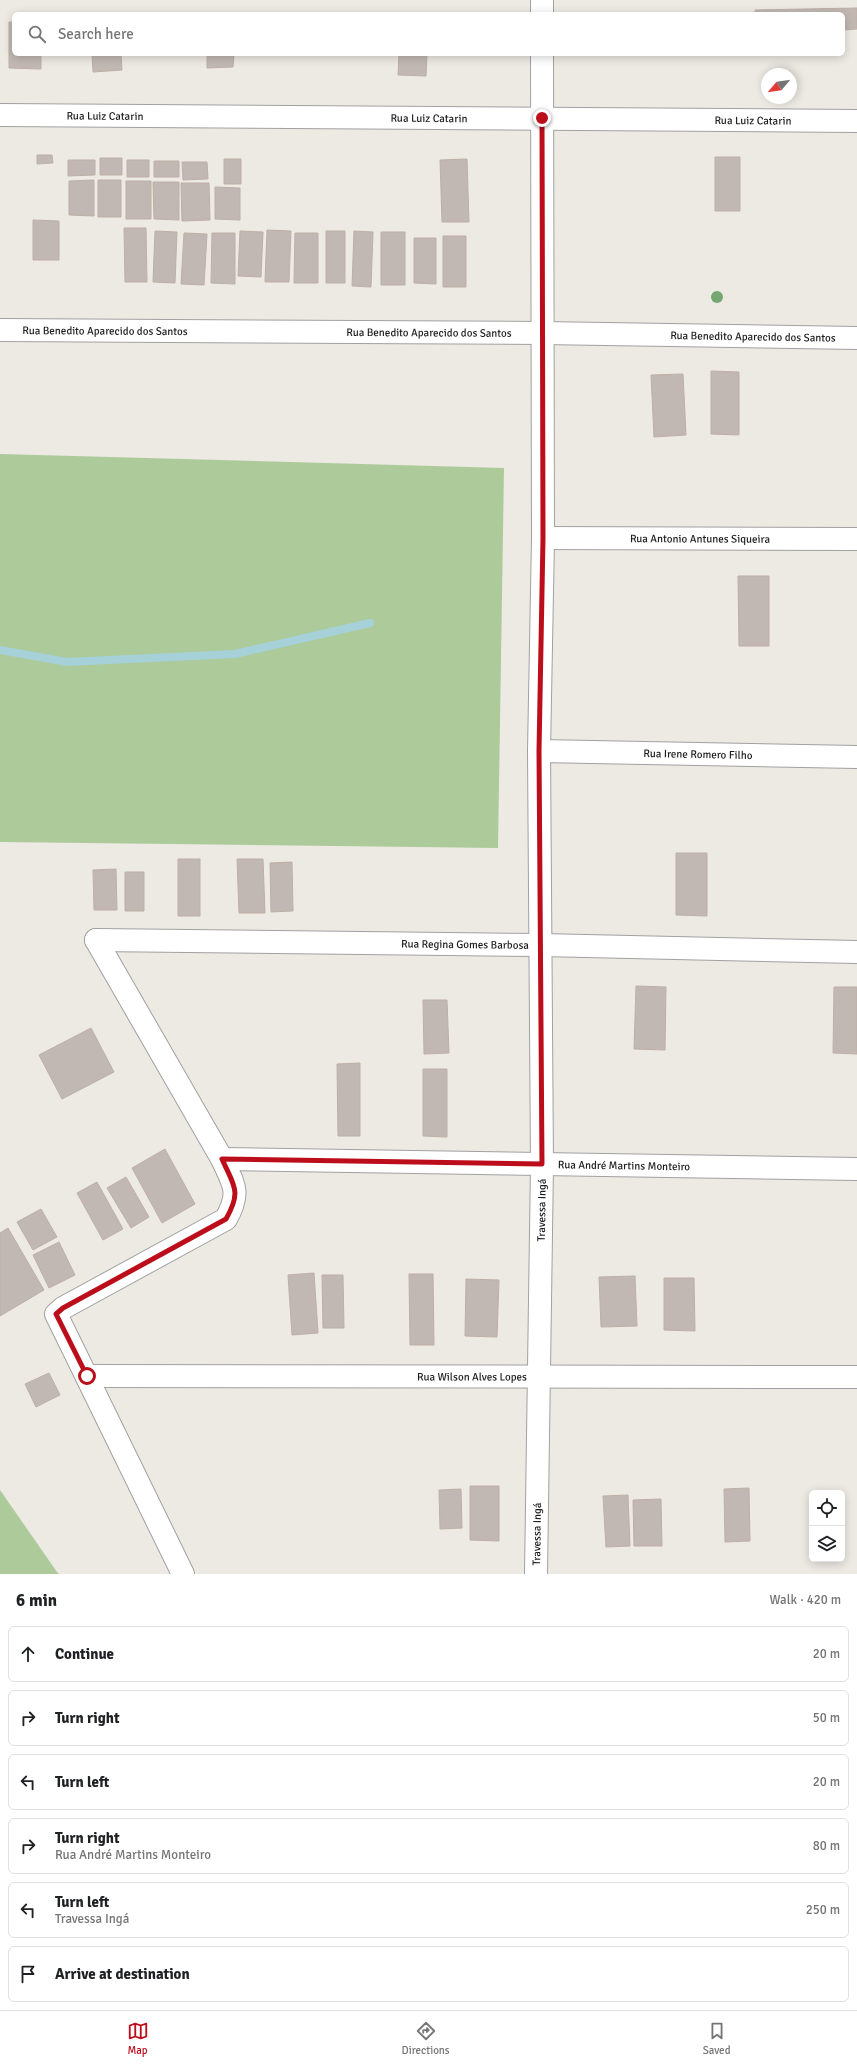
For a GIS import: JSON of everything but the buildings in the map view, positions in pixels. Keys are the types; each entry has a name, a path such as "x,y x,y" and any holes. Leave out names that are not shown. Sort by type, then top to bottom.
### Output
{"street":[{"path":"542,0 542,12"},
{"name":"Travessa Ingá","path":"536,1574 542,1164 539,751 543,538 542,56"},
{"name":"Rua Luiz Catarin","path":"0,115 857,121"},
{"name":"Rua Benedito Aparecido dos Santos","path":"0,330 542,333 857,338"},
{"name":"Rua Antonio Antunes Siqueira","path":"543,538 857,539"},
{"name":"Rua Irene Romero Filho","path":"539,751 857,757"},
{"name":"Rua Regina Gomes Barbosa","path":"222,1159 96,940 541,945 857,952"},
{"path":"183,1574 56,1314 63,1308 226,1219 235,1203 235,1186 222,1159"},
{"name":"Rua André Martins Monteiro","path":"222,1159 857,1169"},
{"name":"Rua Wilson Alves Lopes","path":"87,1376 857,1377"}],"green space":[{"path":"0,454 504,468 498,848 0,842"},
{"path":"0,1490 57,1572 59,1574 0,1574"}],"waterway":[{"path":"0,650 67,662 235,654 370,623"}],"route":[{"path":"87,1376 56,1314 63,1308 226,1219 235,1203 235,1186 222,1159 542,1164 539,751 543,538 542,118"}]}
